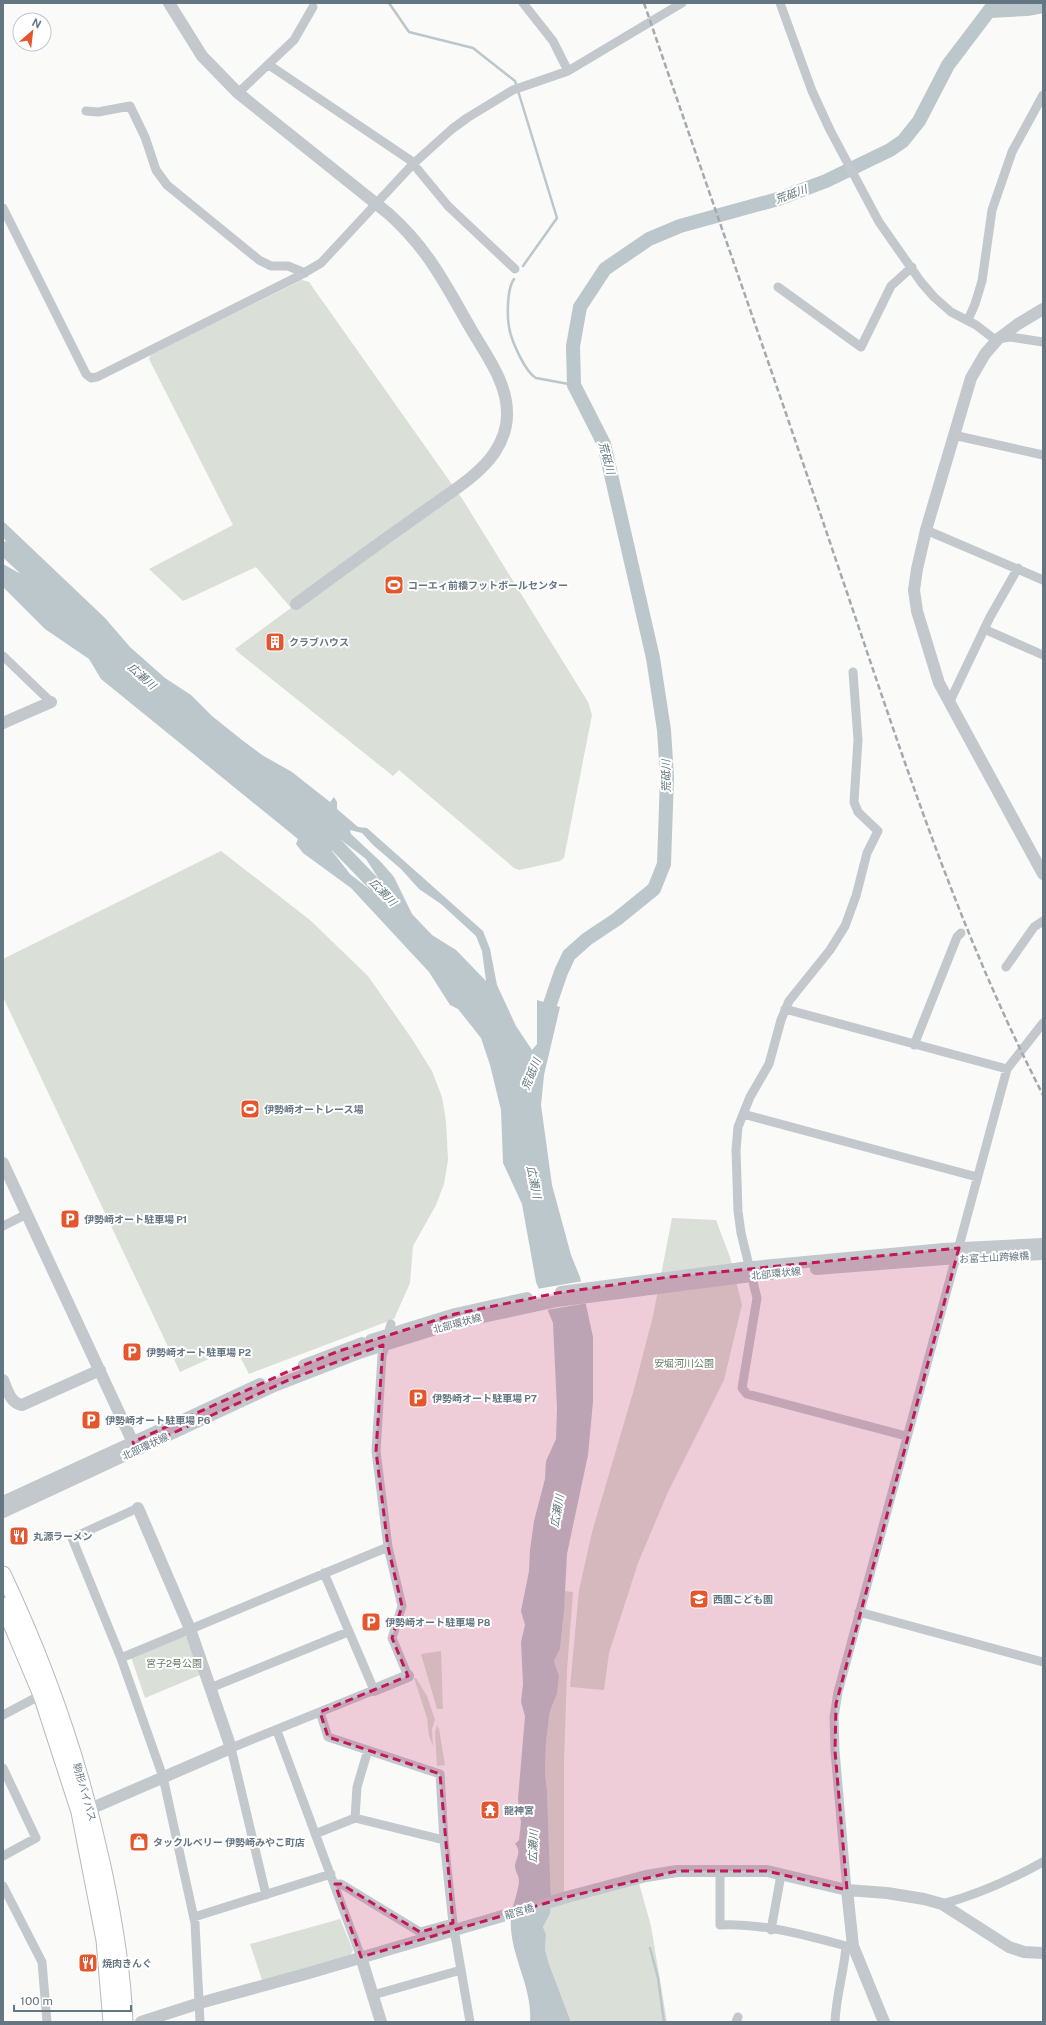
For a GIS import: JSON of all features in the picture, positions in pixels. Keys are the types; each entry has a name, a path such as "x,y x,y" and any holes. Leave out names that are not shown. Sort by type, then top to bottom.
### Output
{"main road":[{"name":"駒形バイパス","path":"3,1574 34,1642 53,1691 90,1808 118,1940 124,2022"},
{"name":"駒形バイパス","path":"3,1605 41,1695 79,1812 104,1940 111,2022"}],"street":[{"path":"169,3 202,56 238,94 410,232 437,270 501,382 507,405 506,424 495,452 479,469 296,604"},
{"path":"523,3 553,41 568,71"},
{"path":"3,208 74,351 86,374 91,378 305,273 321,263 413,164 452,129 491,102 513,90 568,71 682,3"},
{"path":"780,3 812,91 864,197 879,222 934,298 951,312 968,320 998,339 1010,337 1043,342"},
{"path":"238,94 270,65 294,40 313,7"},
{"path":"270,65 410,160 448,206 515,269"},
{"path":"968,320 975,304 982,280 992,210 1012,152 1043,95"},
{"path":"86,111 98,112 130,106 145,138 156,170 167,185 259,260 271,266 288,266 305,273"},
{"path":"778,287 861,346 891,286 912,266"},
{"path":"1043,310 1018,324 998,339 985,354 971,378 926,530 915,583 917,611 939,684 1043,874"},
{"path":"953,435 1043,455"},
{"path":"926,530 1018,568 1043,580"},
{"path":"949,703 984,629 1018,568"},
{"path":"984,629 1043,655"},
{"path":"3,656 51,702 3,723"},
{"path":"853,672 858,736 854,802 858,812 878,831 867,853 856,896 845,926 830,950 795,991 785,1009 769,1064 743,1114 737,1136 736,1184 741,1233 747,1272 757,1298 742,1388 744,1392 906,1436"},
{"path":"1006,967 1034,927 1043,921"},
{"path":"914,1045 958,936 961,933"},
{"path":"785,1009 914,1045 1007,1068"},
{"path":"835,2022 836,2001 849,1946 848,1890 835,1752 834,1717 838,1692 906,1436 1007,1068 1043,1023"},
{"path":"743,1114 977,1177"},
{"path":"3,1163 135,1446"},
{"path":"3,1226 27,1214"},
{"name":"お富士山跨線橋","path":"944,1254 1043,1244"},
{"name":"北部環状線","path":"3,1502 362,1347 455,1323 557,1300 747,1272 944,1254"},
{"name":"お富士山跨線橋","path":"944,1254 1043,1254"},
{"path":"90,1808 231,1748 277,1731 408,1676 392,1638 402,1606 388,1547 376,1451 382,1356 391,1324"},
{"path":"3,1380 13,1401 16,1404 22,1405 100,1370"},
{"name":"北部環状線","path":"3,1512 135,1446"},
{"path":"200,2022 194,1917 163,1777 121,1658 72,1538 138,1508 190,1629 231,1748 266,1895"},
{"path":"121,1658 388,1547"},
{"path":"324,1573 374,1690"},
{"path":"859,1612 1043,1662"},
{"path":"210,1688 348,1632"},
{"path":"3,1714 41,1695"},
{"path":"320,1712 328,1737 440,1774 444,1840 453,1923 420,1932 341,1884 335,1884"},
{"path":"277,1731 335,1884 361,1957 381,2022"},
{"path":"355,1818 357,1788 368,1750"},
{"path":"3,1768 36,1838 3,1856"},
{"path":"315,1834 355,1818 444,1840"},
{"path":"942,1904 978,1891 1043,1862"},
{"name":"龍宮橋","path":"141,2022 200,2003 567,1897 646,1876 677,1871 767,1872 848,1890 887,1893 942,1904"},
{"path":"720,1871 720,1925 741,1924 849,1946"},
{"path":"194,1917 331,1874"},
{"path":"771,1930 780,1875"},
{"path":"3,1886 42,1962 47,2022"},
{"path":"942,1904 1009,1947 1024,1952 1043,1953"},
{"path":"455,1935 470,2022"},
{"path":"849,1946 884,2022"},
{"path":"373,1995 460,1970"}],"highlighted area":[{"path":"959,1248 836,1704 835,1751 847,1890 767,1871 677,1871 567,1897 361,1957 335,1884 341,1884 420,1932 453,1923 440,1774 328,1737 320,1712 408,1676 392,1638 402,1606 388,1547 376,1451 383,1345 293,1378 136,1450 133,1442 289,1371 339,1351 455,1314 557,1293 669,1277"}],"green space":[{"name":"コーエィ前橋フットボールセンター","path":"302,280 309,282 463,500 588,702 592,715 564,858 560,861 519,870 514,868 399,770 393,776 239,653 235,649 291,608 256,567 183,601 149,569 233,525 149,359 151,355"},
{"name":"伊勢崎オートレース場","path":"221,851 310,920 368,976 412,1039 432,1071 442,1097 446,1121 448,1160 444,1184 436,1205 413,1246 410,1283 394,1319 249,1374 235,1347 180,1372 3,997 3,959"},
{"name":"安堀河川公園","path":"672,1218 716,1220 730,1257 742,1305 724,1380 668,1492 638,1563 609,1653 604,1690 570,1687 579,1590 592,1532 634,1389 653,1316"},
{"path":"564,1591 573,1592 567,1670 564,1763 564,1892 550,1897 547,1790 545,1773 546,1742 550,1711 557,1694 559,1676 554,1661 560,1649 564,1611"},
{"name":"宮子2号公園","path":"184,1636 189,1638 200,1675 145,1698 131,1657"},
{"path":"441,1651 443,1709 437,1709 421,1654"},
{"path":"414,1678 416,1678 427,1696 435,1720 432,1729 433,1746 429,1736 427,1718"},
{"path":"437,1725 445,1765 437,1766 435,1733"},
{"path":"639,1883 651,1926 667,2022 571,2022 549,1964 545,1949 546,1934 543,1927 550,1914 551,1907"},
{"path":"340,1919 353,1950 349,1958 262,1980 250,1944"}],"water":[{"path":"3,521 105,618 130,647 165,678 191,695 212,716 262,755 292,772 330,802 334,797 337,802 337,809 358,827 367,828 483,931 490,949 497,985 516,1026 532,1050 537,1044 537,1000 560,1007 544,1075 541,1105 552,1185 571,1255 580,1277 593,1337 593,1402 588,1455 567,1554 560,1649 554,1661 559,1676 557,1694 550,1711 546,1742 545,1773 547,1790 551,1907 550,1914 543,1927 546,1934 545,1949 549,1964 571,2022 530,2022 528,1995 516,1957 511,1930 511,1917 519,1881 515,1866 518,1850 515,1844 519,1840 521,1822 518,1799 525,1716 521,1702 523,1684 521,1642 525,1625 521,1611 529,1571 534,1521 545,1479 546,1461 556,1439 557,1409 553,1323 536,1282 522,1204 503,1163 501,1110 490,1065 481,1038 458,1009 450,1005 429,972 351,888 303,853 296,844 298,839 101,679 89,659 45,629 3,587 3,564 19,573 27,570 3,537","holes":["350,830 362,833 373,845 401,869 419,889 441,904 476,936 482,951 486,981 456,950 432,935 412,914 394,877 381,862 351,834","336,836 366,859 393,901 393,908 350,874 332,851 332,840"]}],"pier":[{"path":"583,1281 588,1303 546,1310 537,1289"}],"waterway":[{"path":"389,3 409,32 473,48 515,81 557,218 523,266"},
{"name":"荒砥川","path":"548,1023 550,1004 561,972 569,955 587,939 617,919 654,889 664,864 667,777 664,730 653,658 604,444 574,385 573,346 580,307 605,269 649,239 680,226 778,199 826,181 890,150 903,141 919,121 948,65 995,3"},
{"path":"990,11 1027,9 1043,6"},
{"path":"514,279 509,295 508,322 510,333 523,363 536,378 574,385"},
{"name":"広瀬川","path":"3,548 41,583"},
{"name":"広瀬川","path":"320,828 405,916"},
{"path":"650,1948 658,1978 664,2022"}],"railway":[{"path":"644,3 792,430 908,772 983,967 1043,1095"}],"place":[{"name":"コーエィ前橋フットボールセンター","path":"394,585"},
{"name":"クラブハウス","path":"275,642"},
{"name":"伊勢崎オートレース場","path":"250,1109"},
{"name":"伊勢崎オート駐車場 P1","path":"70,1219"},
{"name":"伊勢崎オート駐車場 P2","path":"132,1352"},
{"name":"伊勢崎オート駐車場 P7","path":"418,1398"},
{"name":"伊勢崎オート駐車場 P6","path":"91,1420"},
{"name":"丸源ラーメン","path":"19,1536"},
{"name":"西園こども園","path":"699,1599"},
{"name":"伊勢崎オート駐車場 P8","path":"371,1622"},
{"name":"龍神宮","path":"490,1810"},
{"name":"タックルベリー 伊勢崎みやこ町店","path":"139,1842"},
{"name":"焼肉きんぐ","path":"88,1963"}]}
